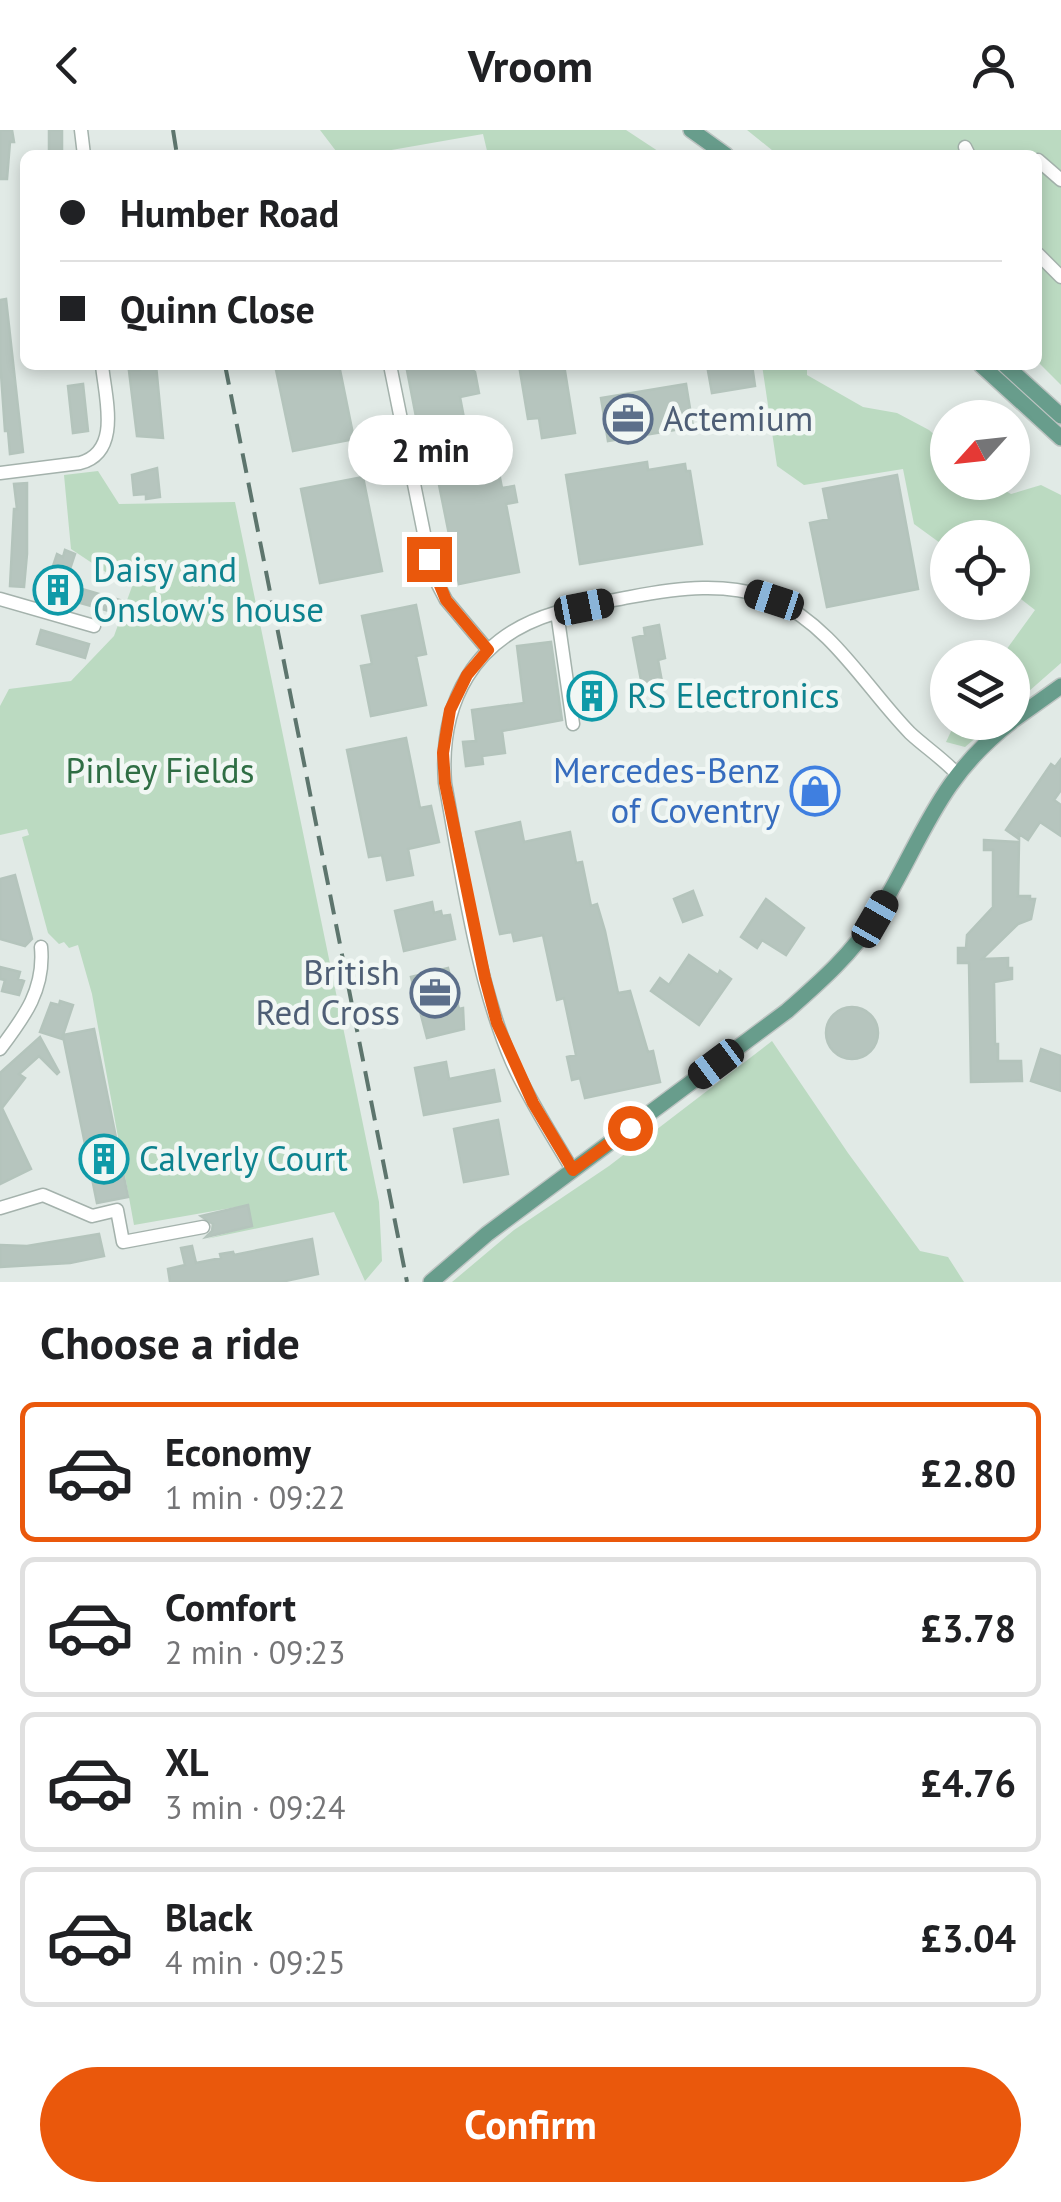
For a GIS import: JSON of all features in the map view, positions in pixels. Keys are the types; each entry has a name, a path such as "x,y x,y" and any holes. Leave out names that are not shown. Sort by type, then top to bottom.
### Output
{"main road":[{"path":"691,130 719,150"},
{"path":"986,370 1061,438"},
{"path":"1010,370 1061,416"},
{"path":"1030,709 1061,686"},
{"path":"431,1282 487,1234 787,1011 830,974 875,919 956,773 989,740"}],"street":[{"path":"1042,162 1061,180"},
{"path":"1042,258 1061,276"},
{"path":"0,473 89,461 102,450 108,432 102,370"},
{"path":"391,370 432,573 446,600 488,650"},
{"path":"573,1170 533,1103 497,1023 445,783 443,753 450,710 467,675 488,650 515,630 557,612 663,591 695,588 749,592 774,600 820,632 912,735 956,773"},
{"path":"0,599 94,626"},
{"path":"557,612 573,724"},
{"path":"0,1049 34,998 42,978 41,947"},
{"path":"0,1208 43,1195 92,1216 117,1210 123,1242 203,1226"}],"green space":[{"path":"320,130 626,130 656,150 487,150 483,134 392,150 335,150"},
{"path":"747,130 1061,130 1061,385 1042,366 1042,150 772,150"},
{"path":"763,370 807,370 807,375 863,407 897,413 929,430 930,500 1030,500 1030,488 1041,485 1061,495 1061,663 1030,690 1030,640 1013,640 1035,610 1030,606 1030,520 930,520 930,536 914,524 903,469 804,485 777,466"},
{"name":"Pinley Fields","path":"98,471 119,504 235,502 379,1202 382,1261 365,1281 334,1212 206,1239 252,1226 248,1205 134,1225 92,994 78,945 69,948 64,942 59,944 48,933 22,837 29,835 27,829 0,835 0,706 9,689 71,681 114,636 134,581 107,573 71,549 64,475"},
{"path":"947,740 973,740 965,747"},
{"path":"772,1041 920,1251 948,1257 964,1282 452,1282 514,1230 609,1166"}],"building":[{"path":"0,130 12,130 14,142 10,142 7,179 0,179"},
{"path":"49,130 62,130 62,150 49,150"},
{"path":"6,299 23,452 10,454 0,360 0,300"},
{"path":"156,370 163,438 137,436 129,371"},
{"path":"276,370 340,370 354,439 293,451"},
{"path":"407,370 475,372 479,393 460,397 464,418 418,427"},
{"path":"520,370 565,370 575,433 542,438 539,418 528,419"},
{"path":"708,370 753,370 755,386 712,393"},
{"path":"83,384 88,431 73,433 68,386"},
{"path":"686,384 693,427 608,441 601,398"},
{"path":"492,438 502,488 514,486 517,502 506,504 519,572 459,584 432,450"},
{"path":"647,462 648,470 685,464 686,471 690,471 702,544 580,564 566,475"},
{"path":"157,468 160,497 146,499 146,494 134,495 132,475"},
{"path":"897,475 918,589 827,607 810,523 829,519 823,489"},
{"path":"363,477 382,571 320,583 301,489"},
{"path":"27,483 24,587 10,586 17,509 14,484"},
{"path":"65,550 75,554 65,584 120,600 116,613 44,593 57,554 63,557"},
{"path":"416,605 426,654 416,656 426,705 371,716 361,666 372,664 362,616"},
{"path":"659,625 665,658 658,660 663,687 643,691 633,638 645,635 644,628"},
{"path":"41,630 89,644 85,658 37,644"},
{"path":"551,642 562,720 502,731 505,753 482,756 483,764 466,766 463,742 476,741 472,710 524,703 517,646"},
{"name":"RS Electronics","path":"604,676 609,712 582,716 577,680"},
{"path":"406,738 420,808 431,806 439,842 408,849 413,875 387,880 382,855 369,857 347,750"},
{"path":"1061,759 1061,790 1054,800 1061,805 1061,836 1040,822 1028,840 1019,834 1019,839 1006,830 1051,764 1055,767"},
{"path":"520,822 524,842 570,832 576,863 582,862 591,906 597,904 618,993 630,991 648,1052 653,1051 660,1082 585,1098 580,1078 572,1080 567,1057 576,1055 564,998 557,1000 543,935 514,941 512,932 500,934 476,832"},
{"path":"984,840 1019,842 1018,896 1035,899 1031,919 1018,924 982,959 1008,958 1008,968 1012,968 1012,979 994,982 995,1044 998,1061 1021,1061 1022,1081 971,1082 969,963 958,963 958,948 966,948 967,935 993,907 993,850 984,850"},
{"path":"15,875 32,939 25,946 0,939 0,879"},
{"path":"693,891 702,915 683,922 674,899"},
{"path":"766,899 804,928 786,955 762,940 757,948 741,937"},
{"path":"432,902 434,913 450,915 455,939 404,951 395,911"},
{"path":"689,955 731,979 699,1025 651,991 660,978 669,985"},
{"path":"0,967 20,972 18,979 24,981 19,995 2,991 5,980 0,979"},
{"name":"British Red Cross","path":"448,968 459,1009 463,1008 464,1029 427,1038 411,977"},
{"path":"60,1001 73,1005 63,1035 94,1029 128,1197 97,1203 63,1036 62,1039 40,1032 51,1003 59,1005"},
{"path":"852,1007 871,1014 878,1033 871,1052 852,1059 833,1052 826,1033 833,1014"},
{"path":"40,1037 59,1072 39,1056 19,1074 25,1078 2,1108 31,1169 0,1184 0,1073"},
{"path":"1041,1049 1061,1056 1061,1091 1031,1081"},
{"path":"446,1062 449,1079 494,1070 500,1101 424,1115 415,1068"},
{"path":"498,1120 508,1174 464,1182 454,1129"},
{"path":"248,1205 252,1226 206,1237 213,1224 201,1216"},
{"path":"99,1234 104,1256 70,1263 0,1267 0,1245 27,1246"},
{"path":"312,1239 318,1274 281,1282 170,1282 168,1269 185,1265 181,1248 192,1246 196,1263 221,1258 220,1254 234,1255"}],"railway":[{"path":"173,130 176,150"},
{"path":"226,370 407,1282"}],"place":[{"name":"Actemium","path":"628,419"},
{"name":"Daisy and Onslow's house","path":"58,590"},
{"name":"RS Electronics","path":"592,696"},
{"name":"Mercedes-Benz of Coventry","path":"815,791"},
{"name":"British Red Cross","path":"435,993"},
{"name":"Calverly Court","path":"104,1159"}],"route":[{"path":"429,559 446,600 488,650 458,690 450,710 443,753 457,846 497,1023 533,1103 573,1170 630,1128"}]}
